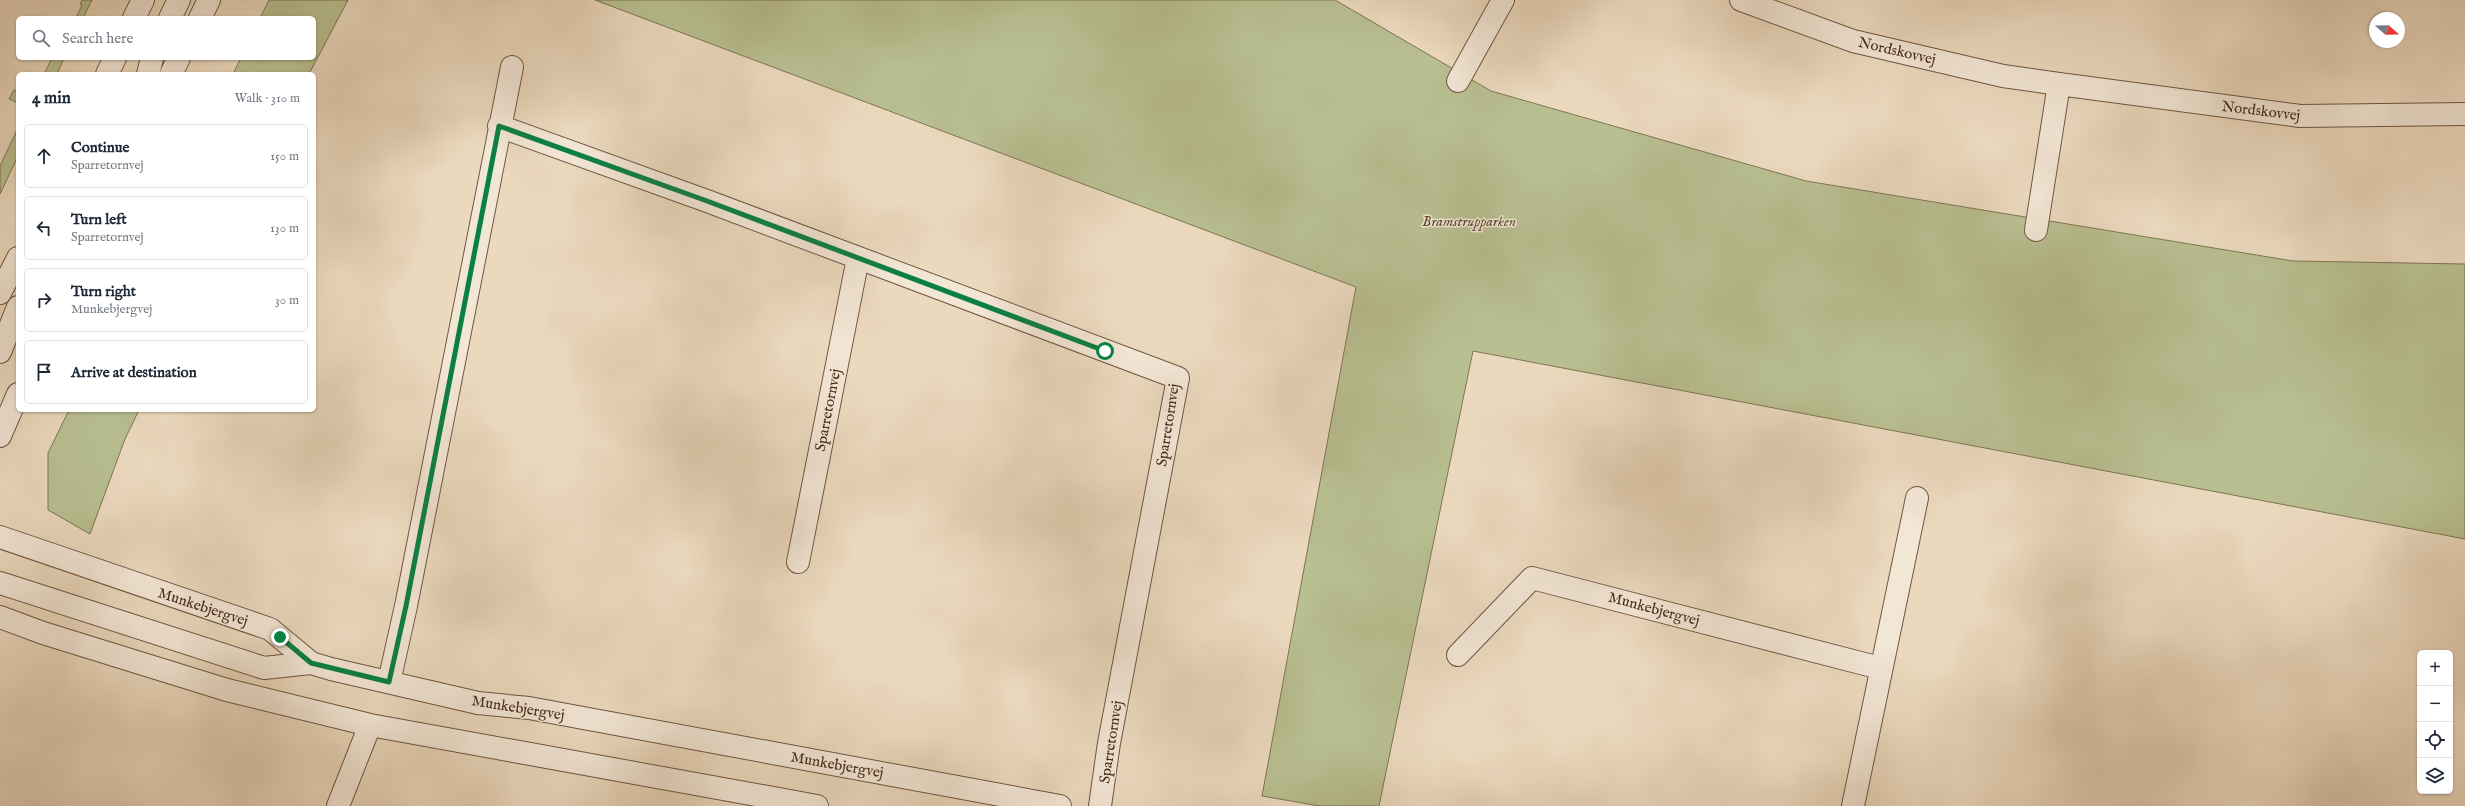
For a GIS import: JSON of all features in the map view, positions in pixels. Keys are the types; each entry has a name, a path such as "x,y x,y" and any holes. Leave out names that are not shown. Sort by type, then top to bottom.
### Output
{"street":[{"path":"135,16 144,0"},
{"path":"171,16 179,0"},
{"path":"201,16 209,0"},
{"path":"1458,81 1503,0"},
{"name":"Nordskovvej","path":"1741,0 1853,41 2003,76 2300,116 2465,114"},
{"path":"108,72 114,60"},
{"path":"148,72 152,60"},
{"path":"172,72 178,60"},
{"path":"389,682 406,606 499,126 512,67"},
{"path":"2036,230 2059,84"},
{"name":"Sparretornvej","path":"499,126 707,201 1178,378 1109,743 1100,806"},
{"name":"Sparretornvej","path":"798,562 858,258"},
{"path":"0,294 16,262"},
{"path":"0,352 16,312"},
{"path":"0,436 16,399"},
{"path":"1852,806 1917,498"},
{"name":"Munkebjergvej","path":"0,537 270,629 311,663 478,703 529,708 1060,806"},
{"name":"Munkebjergvej","path":"1458,655 1532,578 1880,668"},
{"path":"0,583 264,668 311,663"},
{"path":"0,617 43,633 227,690 370,725 817,806"},
{"path":"338,806 370,725"}],"green space":[{"path":"82,0 92,0 84,16 77,16 82,5 80,4"},
{"path":"269,0 348,0 310,72 234,72 240,60 316,60 316,16 261,16"},
{"name":"Bramstrupparken","path":"595,0 1335,0 1491,91 1806,181 2293,261 2465,264 2465,539 1473,351 1379,806 1320,806 1262,796 1356,287"},
{"path":"51,60 63,60 58,72 45,72"},
{"path":"14,90 16,91 16,102 9,99"},
{"path":"16,132 16,160 0,194 0,166"},
{"path":"68,412 138,412 125,439 90,534 48,510 48,453"}],"route":[{"path":"280,637 311,663 389,682 433,472 499,126 707,201 1105,351"}]}
